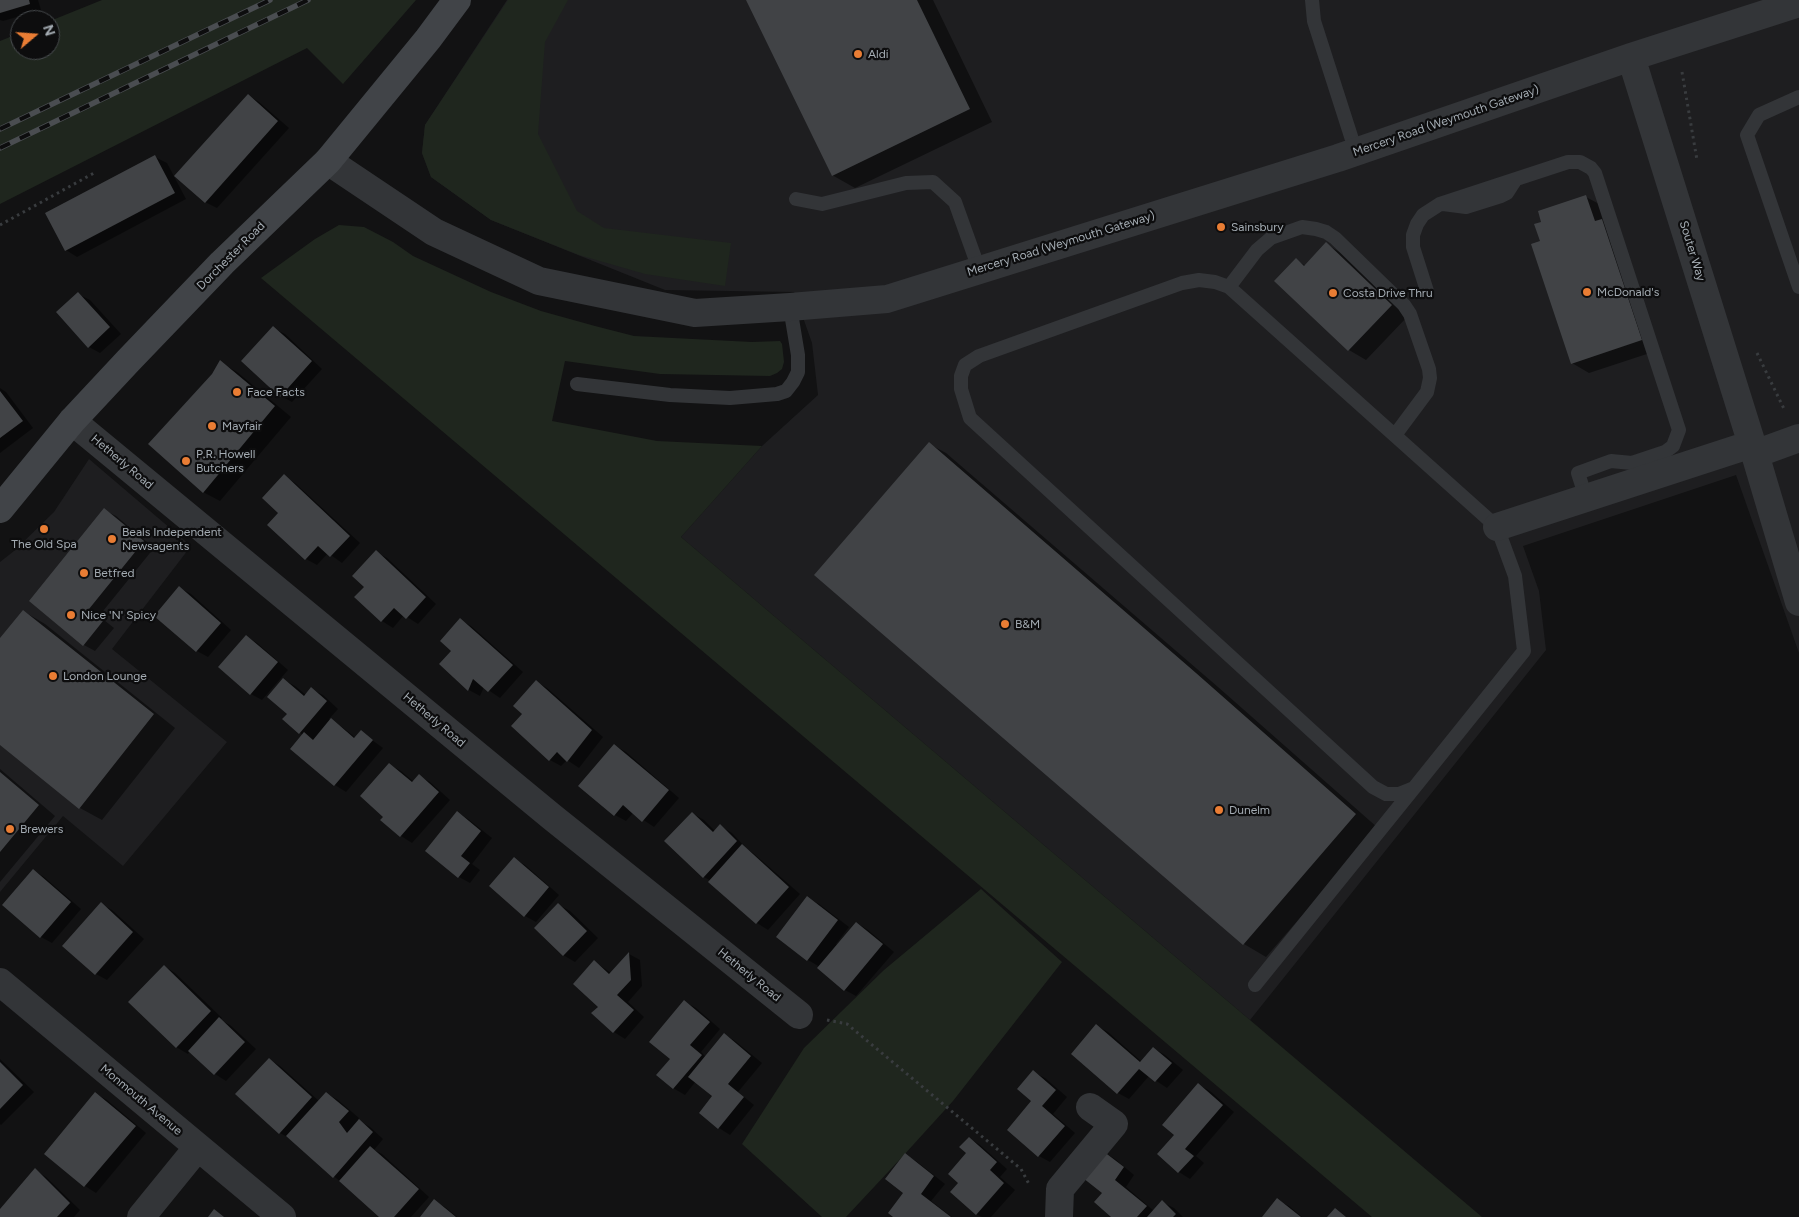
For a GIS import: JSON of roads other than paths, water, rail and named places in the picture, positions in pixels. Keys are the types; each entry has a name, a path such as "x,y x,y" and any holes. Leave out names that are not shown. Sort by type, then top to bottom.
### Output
{"main road":[{"name":"Dorchester Road","path":"0,509 72,421 222,263 328,161 428,39 457,0"}],"street":[{"name":"Mercery Road (Weymouth Gateway)","path":"328,161 434,232 539,281 695,312 887,299 1356,152 1676,42 1799,2"},
{"name":"Souter Way","path":"1632,57 1754,449 1799,602"},
{"name":"Hetherly Road","path":"72,421 552,817 799,1015"},
{"path":"1497,527 1586,498 1754,449 1799,439"},
{"name":"Monmouth Avenue","path":"0,982 282,1217"},
{"path":"1059,1217 1060,1189 1114,1124 1090,1107"},
{"path":"140,1217 198,1147"}],"lane":[{"path":"1312,0 1314,21 1356,152"},
{"path":"1799,97 1759,115 1747,135 1799,287"},
{"path":"1427,292 1413,247 1413,236 1423,215 1440,204 1574,161 1586,164 1595,173 1679,430 1673,446 1665,452 1632,463 1611,462 1578,473 1586,498"},
{"path":"796,199 822,204 906,183 933,182 955,202 979,269"},
{"path":"1229,287 1257,250 1271,238 1302,228 1316,228 1335,238 1397,297 1410,314 1429,369 1430,378 1427,392 1395,435"},
{"path":"1255,984 1414,788 1524,651 1515,576 1497,527 1229,287 1215,282 1199,280 1182,283 979,356 965,365 961,376 961,389 970,418 1373,787 1386,794 1399,794 1414,788"},
{"path":"577,384 670,396 730,398 777,394 786,391 794,382 798,372 798,355 790,307"}],"railway":[{"path":"0,129 270,0"},
{"path":"0,148 308,0"}],"place":[{"name":"Aldi","path":"858,54"},
{"name":"Sainsbury","path":"1221,227"},
{"name":"McDonald's","path":"1587,292"},
{"name":"Costa Drive Thru","path":"1333,293"},
{"name":"Face Facts","path":"237,392"},
{"name":"Mayfair","path":"212,426"},
{"name":"P.R. Howell Butchers","path":"186,461"},
{"name":"The Old Spa","path":"44,529"},
{"name":"Beals Independent Newsagents","path":"112,539"},
{"name":"Betfred","path":"84,573"},
{"name":"Nice 'N' Spicy","path":"71,615"},
{"name":"B&M","path":"1005,624"},
{"name":"London Lounge","path":"53,676"},
{"name":"Dunelm","path":"1219,810"},
{"name":"Brewers","path":"10,829"}]}
